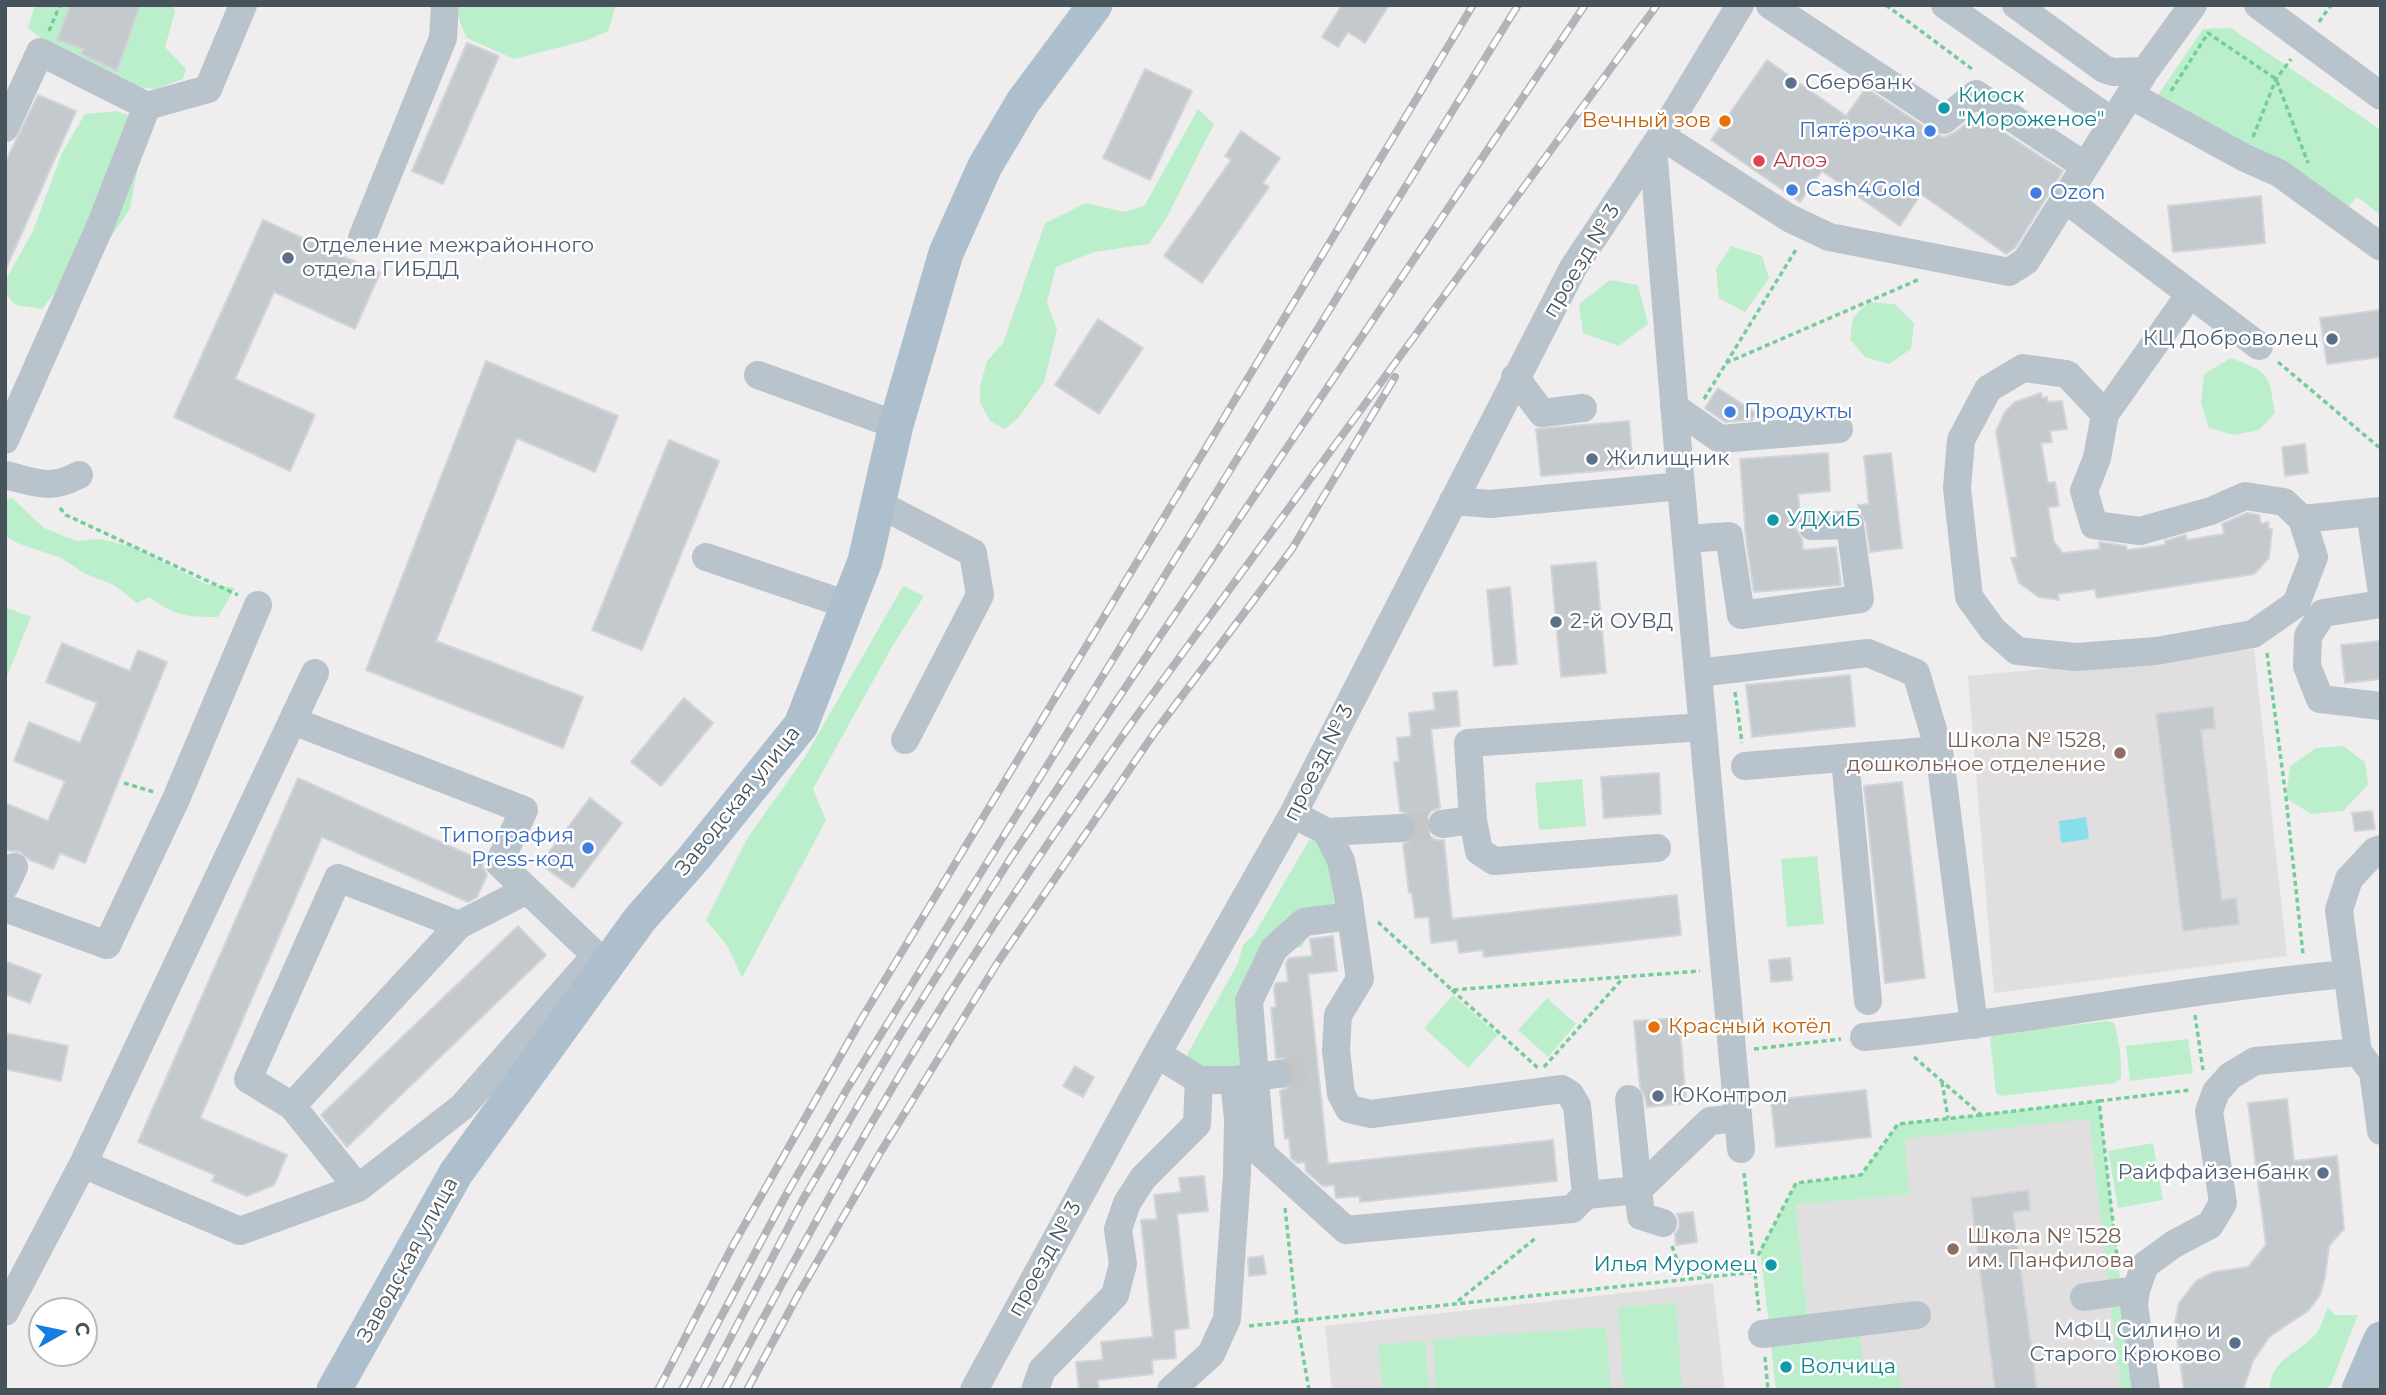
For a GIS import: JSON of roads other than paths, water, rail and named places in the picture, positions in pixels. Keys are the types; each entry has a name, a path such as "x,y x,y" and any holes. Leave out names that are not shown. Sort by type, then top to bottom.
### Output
{"main road":[{"name":"Заводская улица","path":"334,1390 456,1173 601,960 694,858 801,725 865,561 896,425 946,253 985,166 1023,102 1095,5"},
{"path":"2359,1390 2381,1339"}],"street":[{"path":"5,128 40,52 147,106 208,89 243,5"},
{"path":"362,238 443,38 445,5"},
{"name":"проезд № 3","path":"974,1390 1157,1054 1293,814 1573,268 1657,142 1740,5"},
{"path":"1770,5 1944,120 1976,94 2073,158"},
{"path":"1945,5 2113,122"},
{"path":"2016,5 2104,69 2113,72 2145,71"},
{"path":"1657,142 1789,218 1829,237 2009,272 2025,261 2145,71 2193,5"},
{"path":"2258,5 2381,96"},
{"path":"2130,96 2245,158 2279,173 2381,247"},
{"path":"5,440 101,224 147,106"},
{"path":"1657,142 1683,413 1681,486 1741,1149"},
{"path":"2065,199 2259,346"},
{"path":"2105,414 2067,374 2023,368 1989,389 1961,440 1957,488 1969,597 1993,630 2017,651 2076,657 2156,651 2253,634 2296,604 2314,557 2302,519 2284,502 2245,496 2211,511 2140,531 2094,525 2084,491 2097,458 2105,414 2190,294"},
{"path":"758,375 896,425"},
{"path":"1516,377 1542,413 1583,408"},
{"path":"1683,413 1720,439 1839,429"},
{"path":"5,475 37,483 61,485 79,475"},
{"path":"1453,501 1490,504 1681,486"},
{"path":"880,504 973,553 980,595 905,740"},
{"path":"2302,519 2375,511 2381,587"},
{"path":"1686,539 1730,536 1741,615 1860,599 1850,525 1812,526"},
{"path":"706,557 848,605"},
{"path":"2381,604 2323,613 2308,636 2307,666 2320,699 2381,706"},
{"path":"5,908 107,945 176,799 258,605"},
{"path":"1698,673 1868,653 1916,673 1939,750 1975,1025"},
{"path":"5,1312 83,1164 315,673"},
{"path":"83,1164 240,1231 358,1188 462,1107 601,960 499,863 524,810 293,721"},
{"path":"1657,848 1494,861 1479,851 1473,820 1468,743 1703,727"},
{"path":"1745,766 1939,750"},
{"path":"1845,759 1868,1001"},
{"path":"1293,814 1327,832 1401,828"},
{"path":"1442,824 1473,820"},
{"path":"1327,832 1341,860 1360,979 1338,1015 1336,1050 1328,1068 1349,1109 1371,1114 1562,1090 1570,1094 1577,1106 1579,1202"},
{"path":"2381,849 2375,851 2349,879 2339,910 2358,1052 2373,1072 2381,1132"},
{"path":"358,1188 292,1106 248,1079 338,878 459,925"},
{"path":"292,1106 459,925 527,890"},
{"path":"1349,906 1304,922 1273,949 1249,1001 1261,1153 1346,1230 1579,1202 1638,1190 1710,1121 1738,1118"},
{"path":"1876,1036 1975,1025 2191,992 2346,974"},
{"path":"2084,1297 2128,1291 2146,1265 2174,1244 2210,1224 2223,1203 2208,1100 2230,1076 2255,1061 2358,1052"},
{"path":"1157,1054 1199,1080 1256,1077"},
{"path":"1171,1390 1210,1354 1227,1319 1238,1119 1256,1077"},
{"path":"1035,1390 1042,1370 1115,1295 1123,1264 1118,1229 1127,1203 1143,1178 1197,1124 1199,1080"},
{"path":"1629,1099 1641,1216 1663,1223"},
{"path":"2128,1291 2134,1305 2146,1390"},
{"path":"1762,1334 1917,1315"}],"water":[{"path":"2086,817 2089,839 2061,843 2059,821"}],"tunnel":[{"path":"1401,828 1442,824"},
{"path":"1278,1074 1318,1069"}],"railway":[{"path":"658,1390 732,1247 862,1018 1473,5"},
{"path":"682,1390 786,1195 847,1089 1518,5"},
{"path":"703,1390 802,1201 898,1038 1010,859 1585,5"},
{"path":"725,1390 817,1219 882,1106 949,995 1039,857 1133,721 1657,5"},
{"path":"747,1390 880,1153 998,962 1155,732 1292,549 1395,377"}],"place":[{"name":"Сбербанк","path":"1791,83"},
{"name":"Киоск \"Мороженое\"","path":"1944,108"},
{"name":"Вечный зов","path":"1725,121"},
{"name":"Пятёрочка","path":"1930,131"},
{"name":"Алоэ","path":"1759,161"},
{"name":"Cash4Gold","path":"1792,190"},
{"name":"Ozon","path":"2036,193"},
{"name":"Отделение межрайонного отдела ГИБДД","path":"288,258"},
{"name":"КЦ Доброволец","path":"2332,339"},
{"name":"Продукты","path":"1730,412"},
{"name":"Жилищник","path":"1592,459"},
{"name":"УДХиБ","path":"1773,520"},
{"name":"2-й ОУВД","path":"1556,622"},
{"name":"Школа № 1528, дошкольное отделение","path":"2120,753"},
{"name":"Типография Press-код","path":"588,848"},
{"name":"Красный котёл","path":"1654,1027"},
{"name":"ЮКонтрол","path":"1658,1096"},
{"name":"Райффайзенбанк","path":"2323,1173"},
{"name":"Школа № 1528 им. Панфилова","path":"1953,1249"},
{"name":"Илья Муромец","path":"1771,1265"},
{"name":"МФЦ Силино и Старого Крюково","path":"2235,1343"},
{"name":"Волчица","path":"1786,1367"}]}
